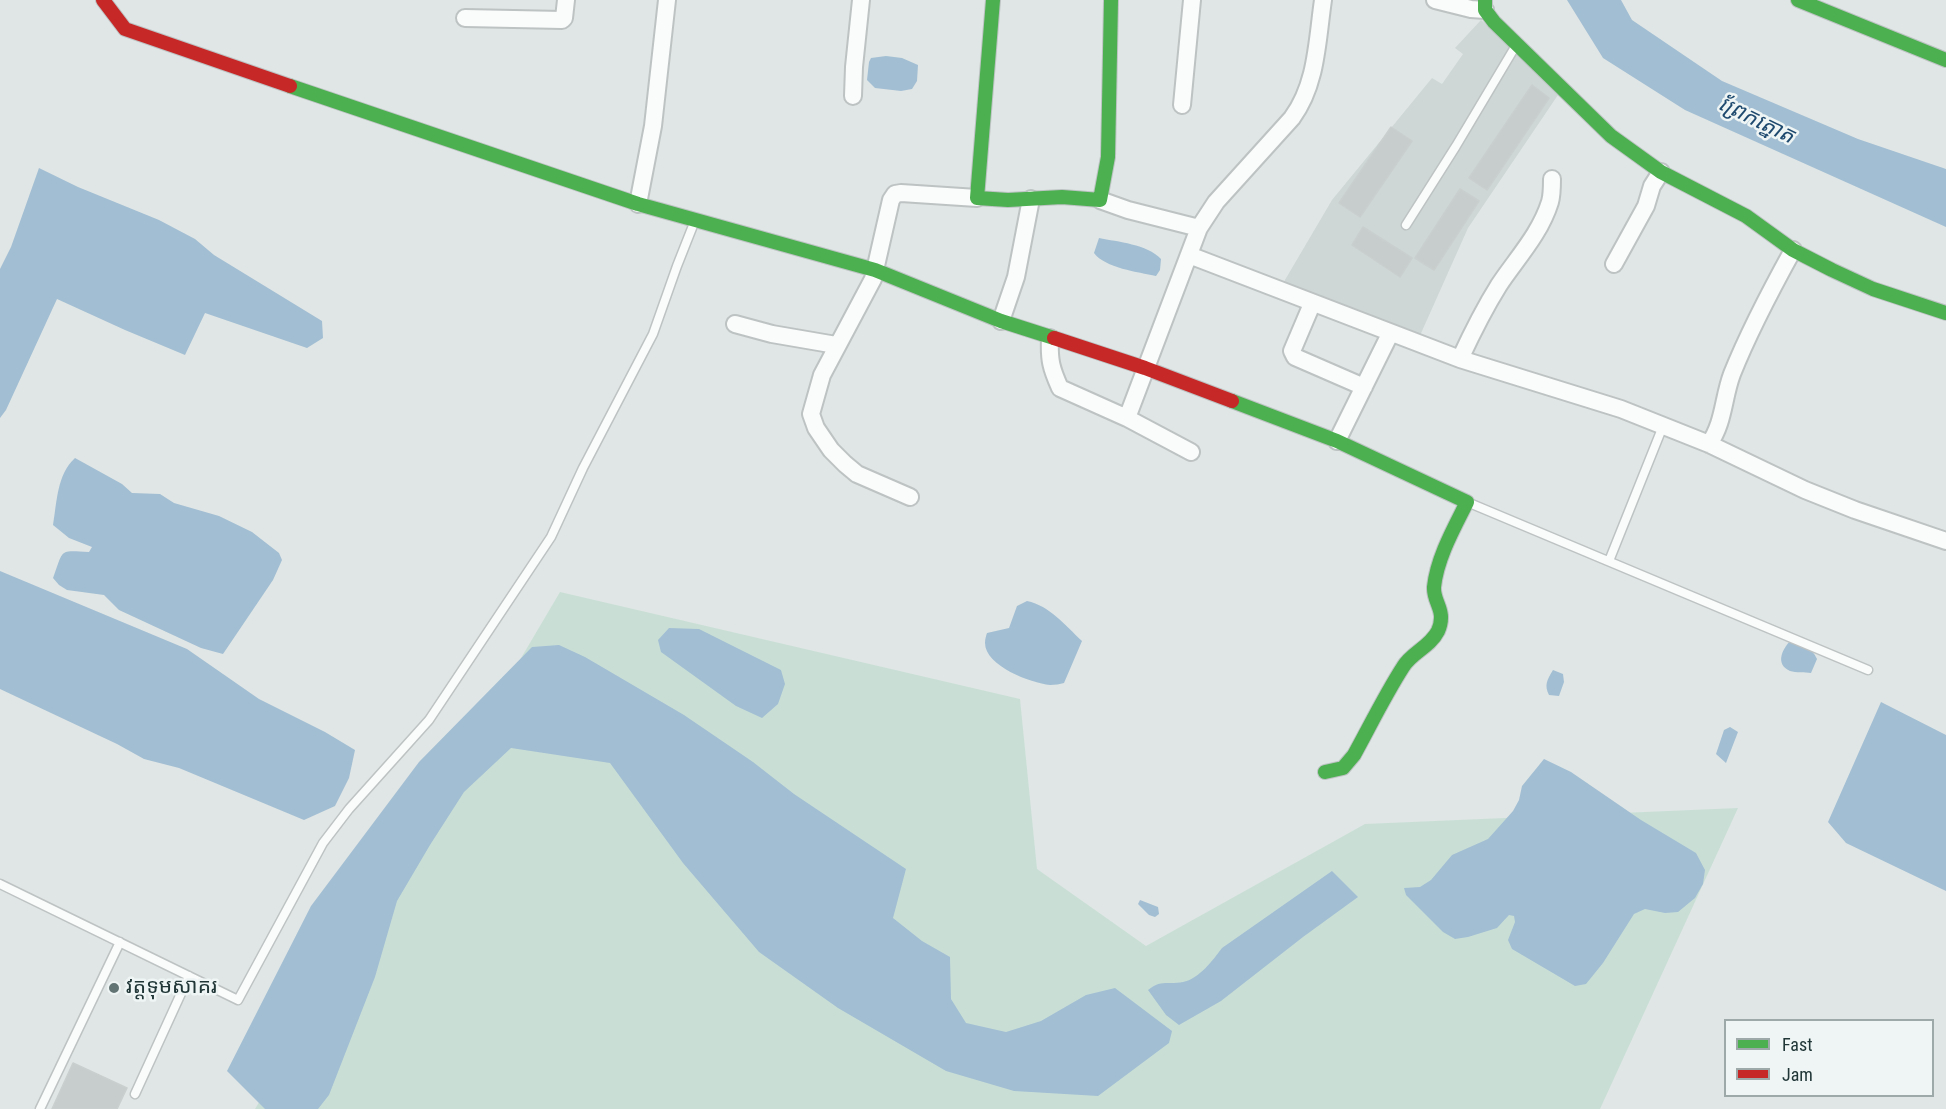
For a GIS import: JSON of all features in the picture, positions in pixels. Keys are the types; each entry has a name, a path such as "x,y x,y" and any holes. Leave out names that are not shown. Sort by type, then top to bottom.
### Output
{"street":[{"path":"103,0 125,29 148,38 638,204 875,270 1001,321 1145,368 1337,441 1467,502 1444,549 1434,589 1441,609 1441,622 1437,633 1404,664 1354,755 1343,768 1325,772"},
{"path":"117,18 124,0"},
{"path":"465,18 562,20 566,0"},
{"path":"638,204 653,126 667,0"},
{"path":"853,96 861,0"},
{"path":"977,198 986,112 993,0"},
{"path":"1100,200 1108,157 1111,0"},
{"path":"1182,105 1192,0"},
{"path":"1127,418 1199,228 1216,202 1301,106 1312,76 1323,0"},
{"path":"1435,0 1471,9 1485,5 1494,22 1611,136 1660,172 1746,216 1793,250 1873,289 1946,313"},
{"path":"1798,0 1946,60"},
{"path":"1614,264 1646,206 1652,186 1660,172"},
{"path":"1460,359 1476,325 1512,265 1529,246 1551,201 1552,179"},
{"path":"910,497 857,474 831,450 816,428 811,414 813,400 822,375 873,279 891,200 895,194 1008,200 1062,197 1100,200 1128,210 1199,228"},
{"path":"1001,321 1016,277 1031,199"},
{"path":"1709,444 1720,422 1735,369 1793,250"},
{"path":"1189,255 1460,359 1621,409 1709,444 1805,490 1855,510 1946,541"},
{"path":"1312,304 1292,355 1364,387"},
{"path":"735,324 772,334 836,345"},
{"path":"1337,441 1390,334"},
{"path":"1050,338 1051,369 1060,388 1127,418 1191,452"}],"lane":[{"path":"1406,225 1516,44"},
{"path":"0,884 238,1000 324,843 349,809 429,720 551,537 583,468 653,334 676,266 695,220"},
{"path":"1609,561 1663,426"},
{"path":"1467,502 1868,670"},
{"path":"40,1109 120,942"},
{"path":"135,1094 189,976"}],"shaded area":[{"path":"1481,20 1560,92 1468,228 1418,340 1282,285 1332,200 1432,78 1442,84 1463,54 1455,48"}],"green space":[{"path":"560,592 1020,699 1037,869 1146,946 1365,824 1738,808 1600,1109 255,1109"}],"water":[{"name":"ព្រែកត្នោត","path":"1567,0 1621,0 1632,20 1722,81 1858,139 1946,169 1946,227 1685,110 1603,58"},
{"path":"886,56 902,58 918,65 917,81 912,89 901,91 875,88 867,80 871,58"},
{"path":"39,168 78,187 159,220 195,239 214,255 322,321 323,338 307,348 205,313 185,355 57,299 6,410 0,418 0,269 11,247"},
{"path":"1099,238 1132,244 1148,250 1161,259 1160,270 1156,276 1122,269 1106,262 1094,253"},
{"path":"75,458 122,484 132,493 160,494 174,503 219,516 252,532 279,553 282,560 273,580 223,654 201,648 119,610 104,595 67,590 53,578 64,553 89,552 92,547 69,538 53,525 61,480"},
{"path":"0,571 187,649 259,699 325,732 355,750 349,778 335,806 304,820 179,768 144,759 0,689"},
{"path":"1027,601 1050,612 1082,641 1064,683 1050,685 1021,677 1001,666 992,659 987,651 985,643 987,633 1009,628 1017,606"},
{"path":"669,628 699,629 781,670 785,684 778,704 762,718 736,706 661,652 658,640"},
{"path":"1790,641 1806,647 1815,655 1817,659 1811,673 1790,671 1783,665 1781,657"},
{"path":"559,645 585,657 684,715 753,762 794,794 906,869 893,918 922,941 950,957 951,999 966,1023 1006,1032 1041,1021 1086,995 1115,988 1172,1031 1169,1043 1098,1096 1014,1091 946,1071 838,1008 759,952 683,863 610,763 511,748 464,792 397,901 375,977 329,1095 318,1109 265,1109 227,1071 311,906 419,762 532,647"},
{"path":"1553,670 1563,674 1564,682 1559,696 1549,695 1546,685"},
{"path":"1881,702 1946,735 1946,891 1846,843 1828,822"},
{"path":"1730,727 1738,732 1726,763 1716,754 1724,730"},
{"path":"1544,759 1571,772 1641,820 1696,853 1705,870 1703,884 1695,898 1678,912 1665,913 1645,909 1634,914 1603,963 1586,984 1575,986 1512,949 1508,940 1515,922 1514,916 1509,915 1497,928 1455,939 1443,932 1406,895 1404,888 1420,887 1431,880 1452,855 1488,839 1513,811 1519,800 1522,786"},
{"path":"1332,871 1358,897 1221,1001 1179,1025 1166,1015 1148,990 1161,983 1183,982 1195,977 1222,948"},
{"path":"1140,900 1158,907 1159,914 1155,917 1149,915 1138,904"}],"building":[{"path":"1532,85 1549,98 1487,190 1469,178"},
{"path":"1391,127 1412,141 1360,217 1339,203"},
{"path":"1460,189 1479,201 1434,270 1415,258"},
{"path":"1363,227 1412,258 1400,277 1352,245"},
{"path":"73,1063 127,1088 117,1109 52,1109"}],"traffic: fast":[{"path":"993,0 977,198 1008,200 1062,197 1100,200 1108,157 1111,0"},
{"path":"1485,0 1485,10 1494,22 1611,136 1661,172 1746,216 1793,250 1832,270 1873,289 1946,313"},
{"path":"1798,0 1946,60"},
{"path":"290,86 638,204 875,270 1001,321 1054,338"},
{"path":"1232,401 1337,441 1467,502 1447,543 1436,576 1434,593 1441,618 1435,637 1406,662 1354,755 1343,768 1325,772"}],"traffic: jam":[{"path":"103,0 125,29 290,86"},
{"path":"1054,338 1145,368 1232,401"}],"place":[{"name":"វត្តទុមសាគរ","path":"114,988"}]}
